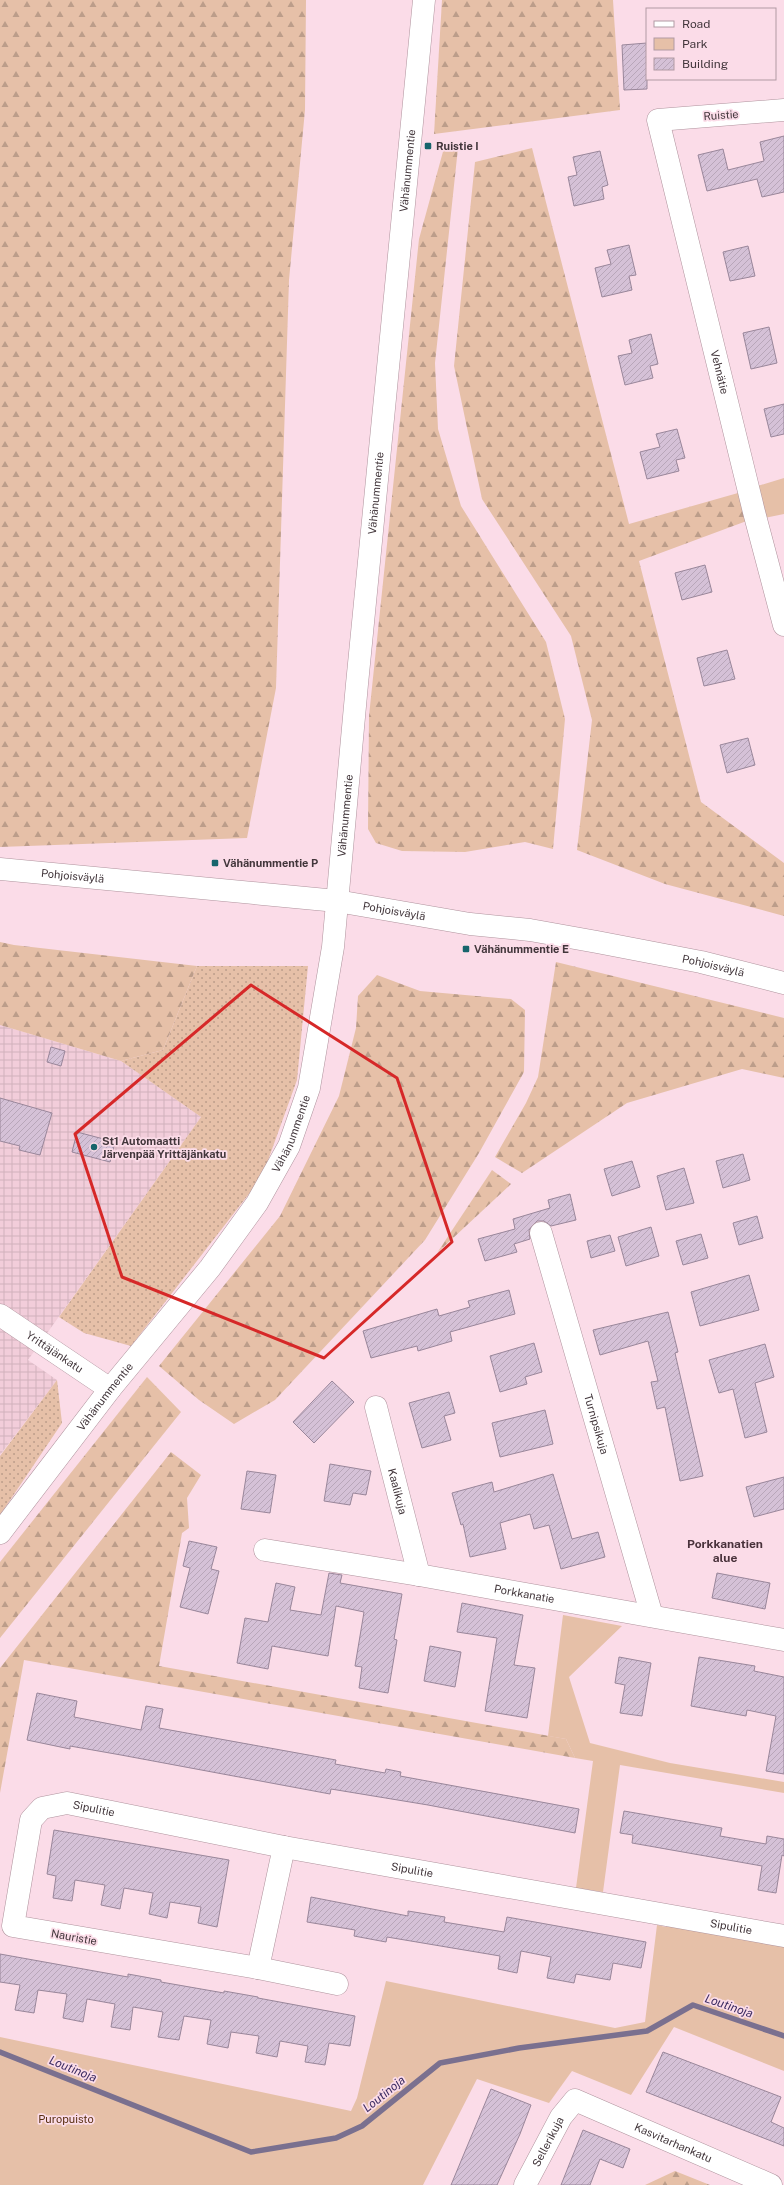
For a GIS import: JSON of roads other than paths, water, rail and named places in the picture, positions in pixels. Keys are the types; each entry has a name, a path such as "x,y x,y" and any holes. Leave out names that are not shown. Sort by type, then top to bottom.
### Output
{"street":[{"name":"Vähänummentie","path":"0,1533 110,1390 215,1261 257,1203 289,1146 309,1088 333,946 338,901 356,684 424,0"},
{"name":"Ruistie","path":"658,120 784,110"},
{"name":"Vehnätie","path":"658,120 754,512 784,625"},
{"name":"Pohjoisväylä","path":"0,869 338,901 470,924 530,930 597,942 700,962 784,983"},
{"name":"Turnipsikuja","path":"541,1233 652,1616"},
{"name":"Yrittäjänkatu","path":"0,1316 110,1390"},
{"name":"Kaalikuja","path":"376,1407 419,1575"},
{"name":"Porkkanatie","path":"264,1550 419,1575 784,1640"},
{"name":"Sipulitie","path":"42,1808 68,1803 284,1847 784,1936"},
{"name":"Nauristie","path":"42,1808 31,1820 13,1926 258,1968 337,1984"},
{"path":"258,1968 284,1847"},
{"name":"Sellerikuja","path":"525,2185 561,2117 575,2100"},
{"name":"Kasvitarhankatu","path":"575,2100 771,2185"}],"waterway":[{"name":"Loutinoja","path":"0,2052 251,2152 336,2138 362,2126 440,2063 519,2048 647,2031 693,2005 784,2036"}],"place":[{"name":"Ruistie I","path":"428,146"},
{"name":"Vähänummentie P","path":"215,863"},
{"name":"Vähänummentie E","path":"466,949"},
{"name":"St1 Automaatti Järvenpää Yrittäjänkatu","path":"94,1147"}],"district":[{"name":"Porkkanatien alue","path":"725,1551"}],"park label":[{"name":"Puropuisto","path":"66,2119"}]}
